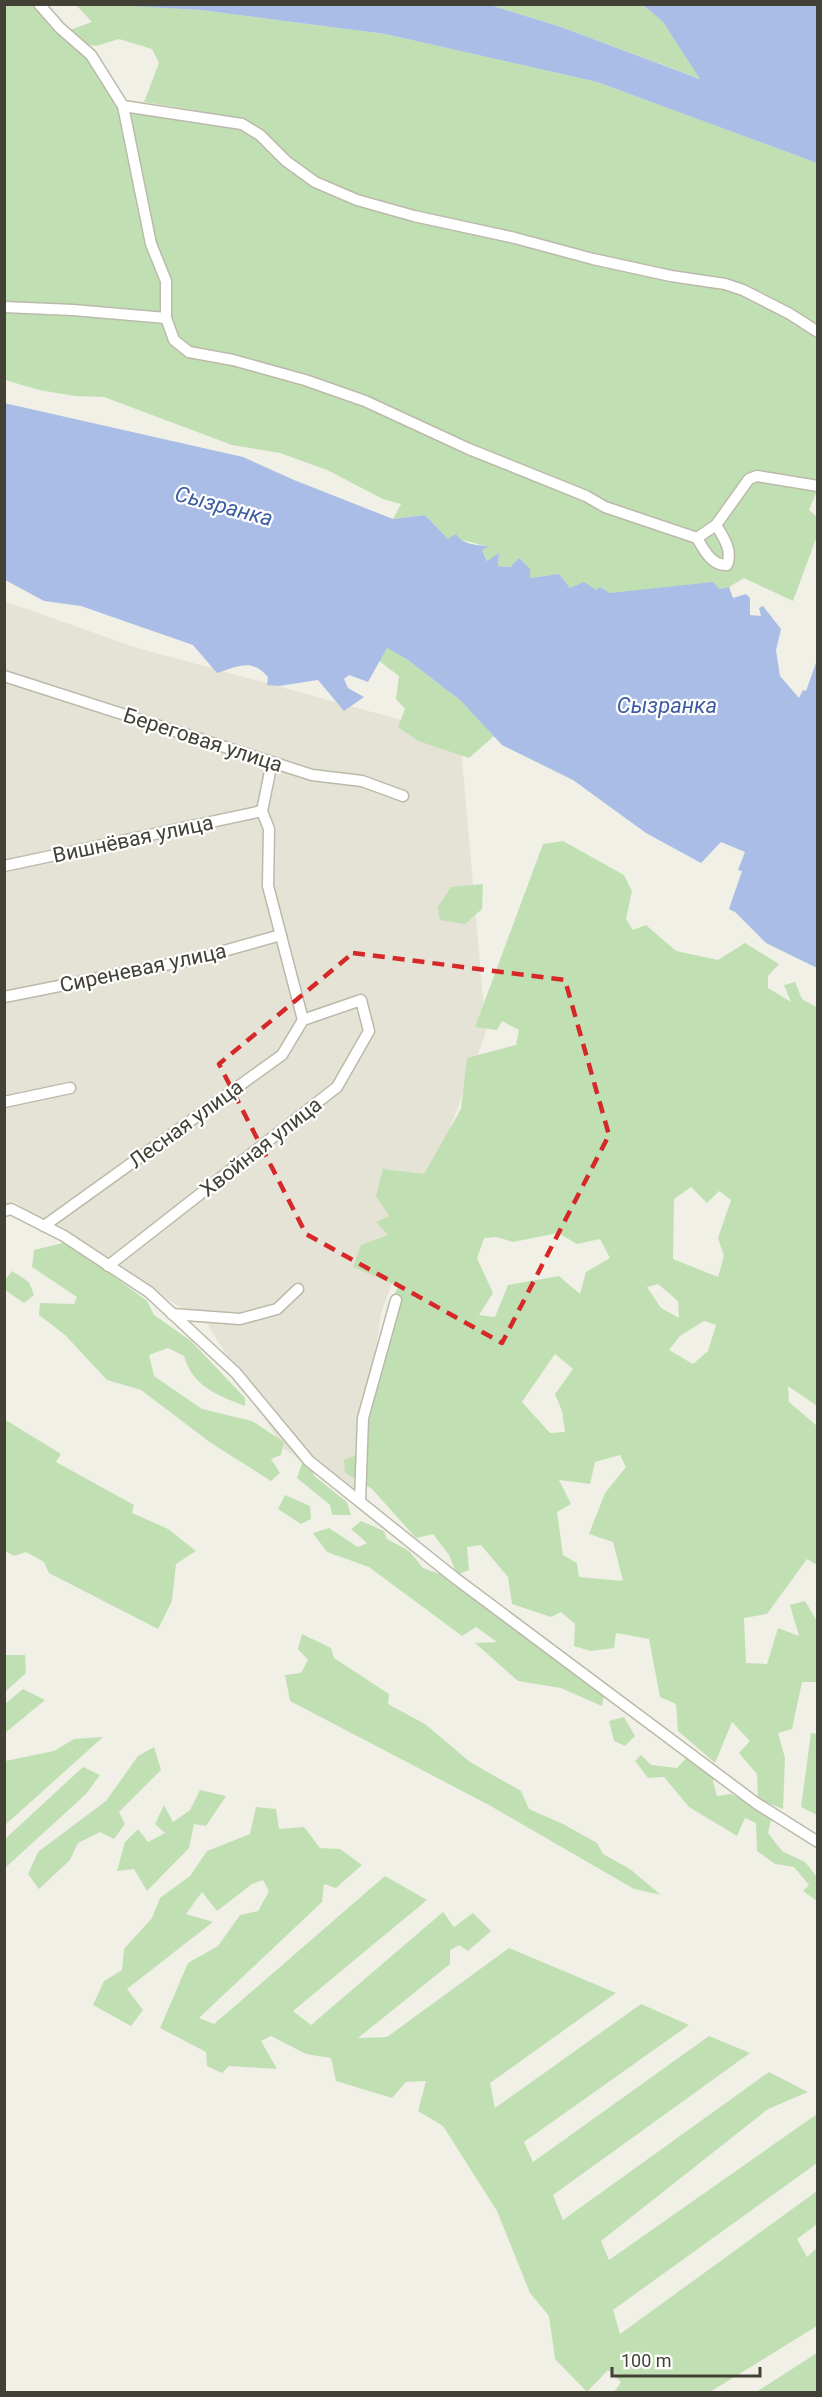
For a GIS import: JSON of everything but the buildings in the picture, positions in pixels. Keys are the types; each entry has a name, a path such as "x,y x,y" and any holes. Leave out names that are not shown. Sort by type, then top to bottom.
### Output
{"street":[{"path":"39,4 60,28 91,55 123,106 151,244 166,281 166,318 174,340 189,352 305,380 365,401 469,449 586,496 605,507 697,538 713,561 727,565 728,548 716,525"},
{"path":"123,106 242,124 260,135 286,161 315,182 357,200 414,216 515,238 593,260 725,284 743,290 818,332"},
{"path":"4,307 166,318"},
{"path":"697,538 716,525 749,479 757,476 818,486"},
{"name":"Береговая улица","path":"4,676 312,775 362,781 403,796"},
{"path":"272,762 262,812 269,829 268,886 303,1020"},
{"name":"Вишнёвая улица","path":"4,866 262,812"},
{"name":"Сиреневая улица","path":"4,997 195,959 281,935"},
{"name":"Хвойная улица","path":"108,1266 337,1087 369,1031 361,1000 303,1020"},
{"name":"Лесная улица","path":"44,1226 282,1055 303,1020"},
{"path":"4,1102 70,1088"},
{"path":"4,1211 11,1209 64,1236 150,1292 236,1373 309,1461 455,1578 756,1803 818,1842"},
{"path":"172,1314 240,1319 277,1309 298,1289"},
{"path":"360,1501 363,1418 396,1300"}],"highlighted area":[{"path":"353,953 565,980 609,1135 502,1343 306,1234 219,1064"}],"shaded area":[{"path":"4,601 134,647 460,736 486,1032 381,1313 356,1499 283,1448 208,1325 14,1202 5,1205"}],"green space":[{"path":"75,4 117,4 201,10 385,34 597,82 817,163 818,488 809,510 817,517 817,536 793,601 744,578 729,587 719,589 610,593 600,587 596,590 570,588 559,574 530,578 519,558 510,567 498,566 499,554 487,561 482,549 488,546 448,539 425,515 393,519 401,504 383,499 327,470 280,453 232,445 104,397 75,396 39,390 5,380 4,5 39,5 70,30 92,22","holes":["119,39 152,49 159,63 144,102 194,110 192,116 123,106 78,43 96,46"]},
{"path":"490,5 643,5 663,22 701,79 561,27"},
{"path":"387,647 408,660 461,701 494,736 469,758 418,741 398,727 405,709 396,699 399,676 379,661"},
{"path":"563,841 624,875 632,891 626,919 633,930 646,925 676,951 718,960 745,943 779,964 768,976 768,988 791,1002 784,985 795,982 802,999 818,1008 817,1406 788,1386 789,1402 817,1426 817,1565 807,1559 767,1614 744,1618 746,1663 767,1664 778,1628 799,1636 790,1605 805,1601 817,1621 817,1682 802,1682 792,1729 778,1733 785,1758 783,1809 758,1799 757,1774 739,1753 750,1741 732,1722 715,1763 678,1731 676,1704 660,1697 649,1639 616,1633 614,1648 591,1651 574,1646 575,1624 561,1612 551,1617 512,1604 508,1577 481,1545 467,1547 469,1570 457,1575 449,1555 433,1534 416,1538 372,1489 345,1473 344,1460 364,1452 387,1313 398,1286 353,1267 361,1245 388,1235 376,1222 389,1216 376,1196 383,1169 424,1174 461,1109 467,1058 516,1045 519,1030 502,1021 497,1030 475,1027 543,844","holes":["691,1187 707,1203 719,1191 731,1200 718,1238 724,1256 718,1277 673,1259 674,1199","558,1233 577,1244 600,1239 610,1258 586,1272 580,1294 559,1276 508,1285 495,1317 479,1315 493,1293 477,1258 484,1238 496,1237 513,1242","658,1284 678,1301 679,1318 661,1308 647,1287","704,1321 716,1325 708,1351 693,1364 669,1350 680,1336","555,1354 573,1369 555,1394 562,1411 565,1432 550,1433 522,1402","620,1455 626,1467 605,1493 589,1534 613,1542 623,1581 579,1577 577,1563 563,1555 557,1512 571,1504 559,1480 590,1484 595,1462"]},
{"path":"483,884 482,909 465,924 440,920 438,907 451,887"},
{"path":"67,1242 147,1301 154,1315 191,1341 245,1398 245,1406 216,1394 200,1383 188,1367 184,1356 168,1348 149,1355 154,1376 202,1409 252,1421 284,1442 281,1455 271,1459 280,1473 271,1481 211,1443 141,1390 107,1380 65,1335 39,1315 40,1303 74,1304 77,1297 32,1267 34,1250"},
{"path":"12,1271 29,1282 34,1295 24,1303 5,1290 5,1280"},
{"path":"4,1419 61,1454 56,1462 134,1505 132,1513 168,1529 196,1551 176,1564 172,1601 158,1629 49,1573 44,1562 26,1552 14,1556 5,1551"},
{"path":"302,1463 311,1467 314,1476 347,1502 351,1515 332,1515 330,1505 297,1478"},
{"path":"285,1495 310,1506 311,1519 301,1524 278,1509"},
{"path":"361,1521 384,1531 387,1539 409,1551 423,1568 445,1576 604,1695 602,1706 561,1688 518,1681 475,1643 497,1642 476,1627 462,1636 369,1567 327,1552 313,1533 329,1528 358,1547 367,1543 351,1529"},
{"path":"302,1634 331,1648 334,1658 389,1694 388,1704 425,1724 470,1762 521,1791 529,1809 597,1843 603,1854 630,1869 661,1895 634,1889 489,1805 290,1701 285,1675 301,1673 308,1660 298,1649"},
{"path":"5,1655 25,1655 26,1673 5,1692"},
{"path":"23,1689 45,1700 5,1733 5,1704"},
{"path":"624,1717 635,1736 625,1746 614,1741 609,1721"},
{"path":"811,1733 817,1734 817,1815 801,1807"},
{"path":"103,1737 5,1825 5,1761 54,1751 74,1739"},
{"path":"154,1747 161,1770 119,1812 125,1824 114,1839 100,1832 78,1843 70,1860 39,1889 28,1874 38,1852 106,1801 138,1756"},
{"path":"641,1755 651,1765 677,1768 686,1758 720,1775 713,1781 717,1796 731,1794 772,1816 768,1833 782,1851 805,1862 817,1877 817,1901 803,1891 809,1885 794,1867 775,1864 757,1851 756,1823 745,1818 737,1836 689,1807 664,1777 648,1778 635,1761"},
{"path":"83,1767 100,1775 86,1794 5,1868 5,1839"},
{"path":"200,1790 226,1796 206,1826 194,1824 189,1848 147,1891 134,1869 117,1871 125,1842 138,1829 148,1842 165,1833 155,1824 164,1805 173,1822 190,1810"},
{"path":"256,1807 276,1809 279,1829 304,1827 320,1848 340,1849 362,1865 336,1888 324,1884 322,1902 199,2018 214,2024 385,1876 427,1900 293,2011 311,2025 443,1912 454,1927 473,1913 491,1931 468,1951 459,1945 450,1950 450,1964 358,2038 387,2037 509,1948 616,1993 490,2083 495,2108 641,2004 689,2025 524,2142 533,2162 709,2036 750,2053 553,2195 563,2220 769,2072 808,2092 768,2109 601,2241 609,2260 817,2114 817,2163 613,2310 620,2334 817,2191 817,2224 797,2239 807,2257 817,2248 817,2326 710,2392 614,2392 621,2382 608,2370 587,2392 555,2359 549,2316 530,2293 497,2211 443,2126 418,2111 426,2081 406,2082 392,2098 336,2081 331,2058 306,2054 271,2036 261,2041 277,2069 229,2066 222,2073 207,2066 206,2052 160,2028 188,1963 218,1946 240,1915 258,1911 269,1891 263,1880 252,1884 217,1911 202,1892 186,1914 213,1922 127,1989 143,2010 131,2026 93,2005 104,1981 122,1970 124,1949 152,1918 160,1898 190,1876 207,1851 250,1834"},
{"path":"817,2353 817,2392 756,2392"}],"water":[{"path":"115,5 490,5 561,27 700,79 663,22 643,5 817,5 817,163 597,82 385,34 201,10"},
{"name":"Сызранка","path":"4,403 243,457 393,519 425,515 448,539 456,534 466,542 489,546 482,550 487,561 499,553 498,566 510,567 519,558 530,569 530,578 559,574 570,588 584,582 596,590 600,587 610,593 713,582 719,589 729,587 733,598 746,594 750,598 750,615 761,616 759,608 763,606 781,629 776,650 780,676 799,698 803,690 806,691 817,660 817,968 766,943 735,912 729,909 742,871 738,870 745,852 721,842 701,863 646,833 573,780 502,745 461,701 408,660 387,648 368,682 349,675 344,679 348,688 364,697 344,711 318,680 279,686 267,685 268,677 262,671 256,667 244,665 217,673 193,645 81,606 44,601 7,581 4,578"}]}
